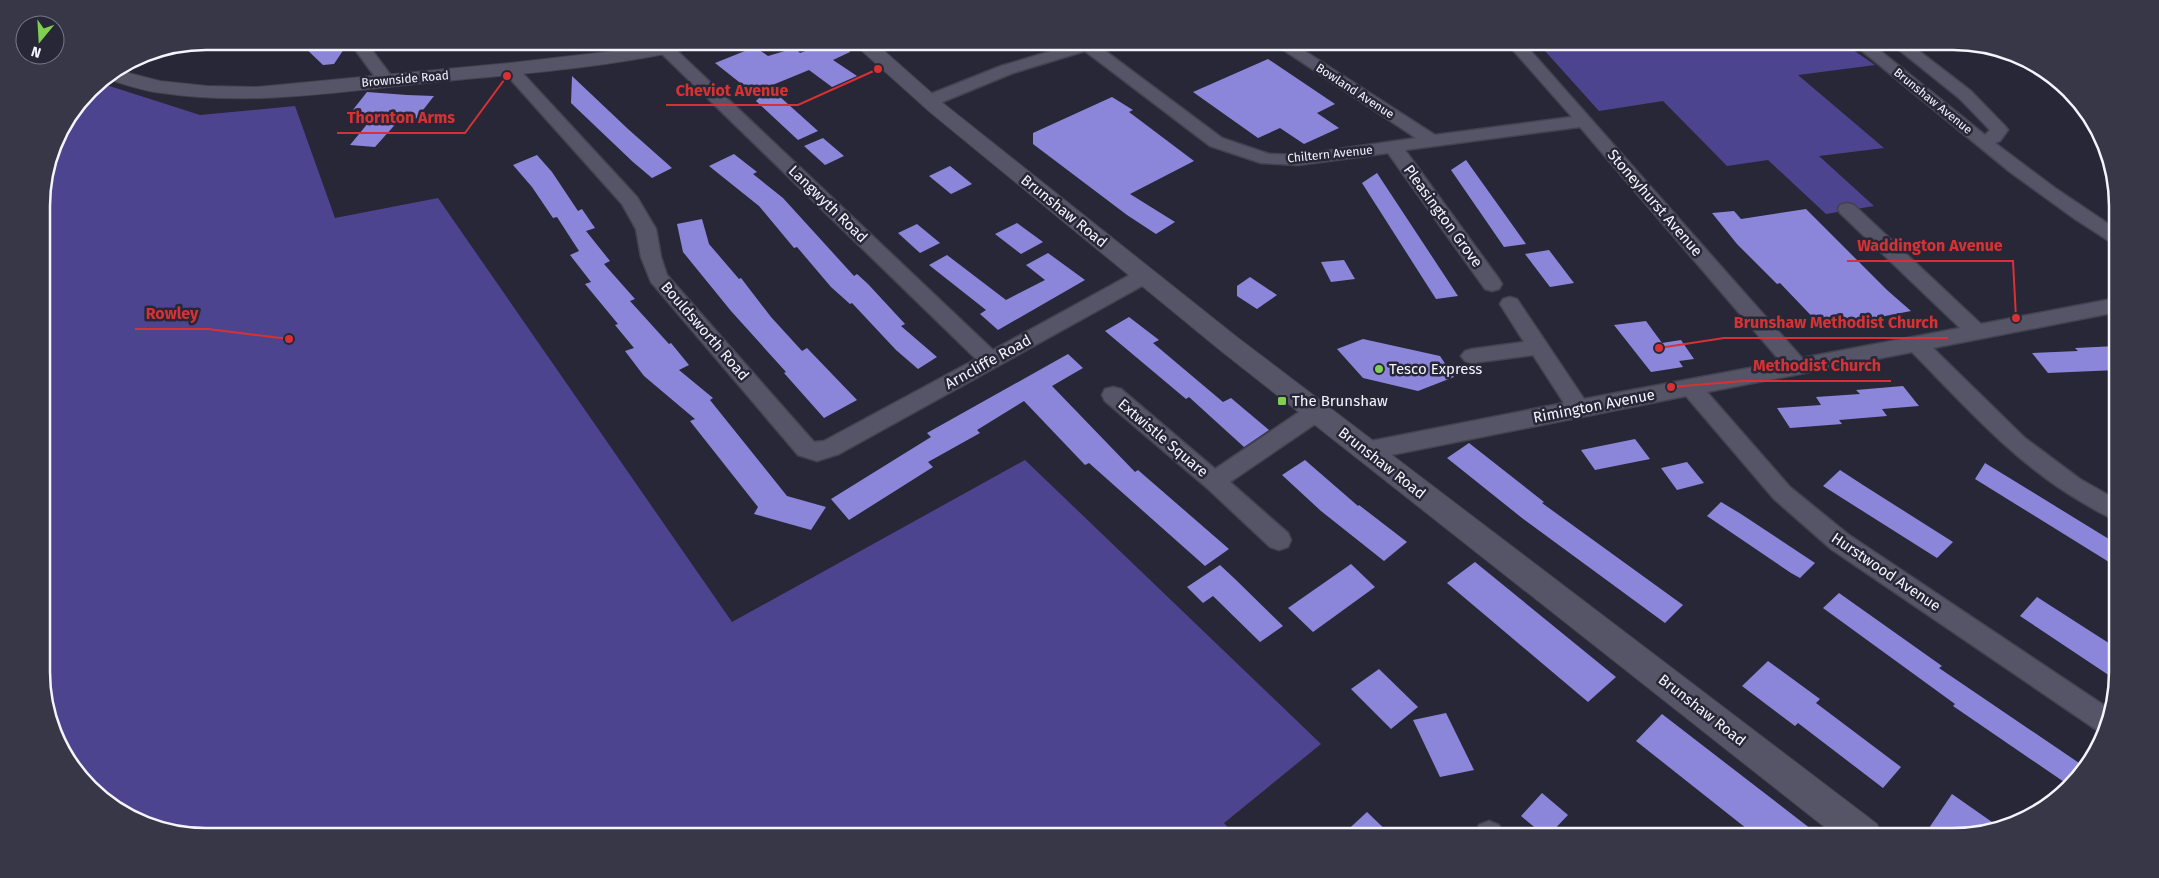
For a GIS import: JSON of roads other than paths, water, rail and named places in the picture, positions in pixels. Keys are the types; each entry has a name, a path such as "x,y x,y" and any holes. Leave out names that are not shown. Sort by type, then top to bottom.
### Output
{"street":[{"path":"364,50 387,81"},
{"name":"Brownside Road","path":"120,76 160,87 216,92 257,93 510,69 614,50"},
{"name":"Langwyth Road","path":"667,50 990,360"},
{"name":"Brunshaw Road","path":"871,50 929,101 1144,276 1366,451 1854,828"},
{"path":"929,101 989,75 1064,50"},
{"name":"Chiltern Avenue","path":"1092,50 1216,142 1268,159 1298,160 1432,140 1584,121"},
{"name":"Bowland Avenue","path":"1292,50 1432,140"},
{"name":"Stoneyhurst Avenue","path":"1520,50 1797,367"},
{"name":"Brunshaw Avenue","path":"1869,50 1984,142 2078,213 2109,232"},
{"name":"Brunshaw Avenue","path":"1907,50 1976,104 1991,119 1999,130 1994,137 1984,142"},
{"name":"Bouldsworth Road","path":"510,69 630,201 646,229 651,257 658,277 806,449 817,452 831,448"},
{"name":"Pleasington Grove","path":"1393,147 1492,284"},
{"path":"1847,209 1977,332"},
{"name":"Arncliffe Road","path":"831,448 1144,276"},
{"path":"1510,304 1579,409"},
{"name":"Rimington Avenue","path":"1366,451 1579,409 1615,400 1626,400 1691,388 2109,306"},
{"path":"1916,344 2017,444 2072,485 2109,506"},
{"path":"1472,356 1538,347"},
{"name":"Hurstwood Avenue","path":"1691,388 1782,493 1810,519 1840,542 2102,719"},
{"name":"Extwistle Square","path":"1113,395 1214,481 1279,540"},
{"name":"Extwistle Square","path":"1214,481 1316,412"}],"place":[{"name":"Cheviot Avenue","path":"878,69"},
{"name":"Thornton Arms","path":"507,76"},
{"name":"Waddington Avenue","path":"2016,318"},
{"name":"Rowley","path":"289,339"},
{"name":"Brunshaw Methodist Church","path":"1659,348"},
{"name":"Tesco Express","path":"1379,369"},
{"name":"Methodist Church","path":"1671,387"},
{"name":"The Brunshaw","path":"1282,401"}]}
